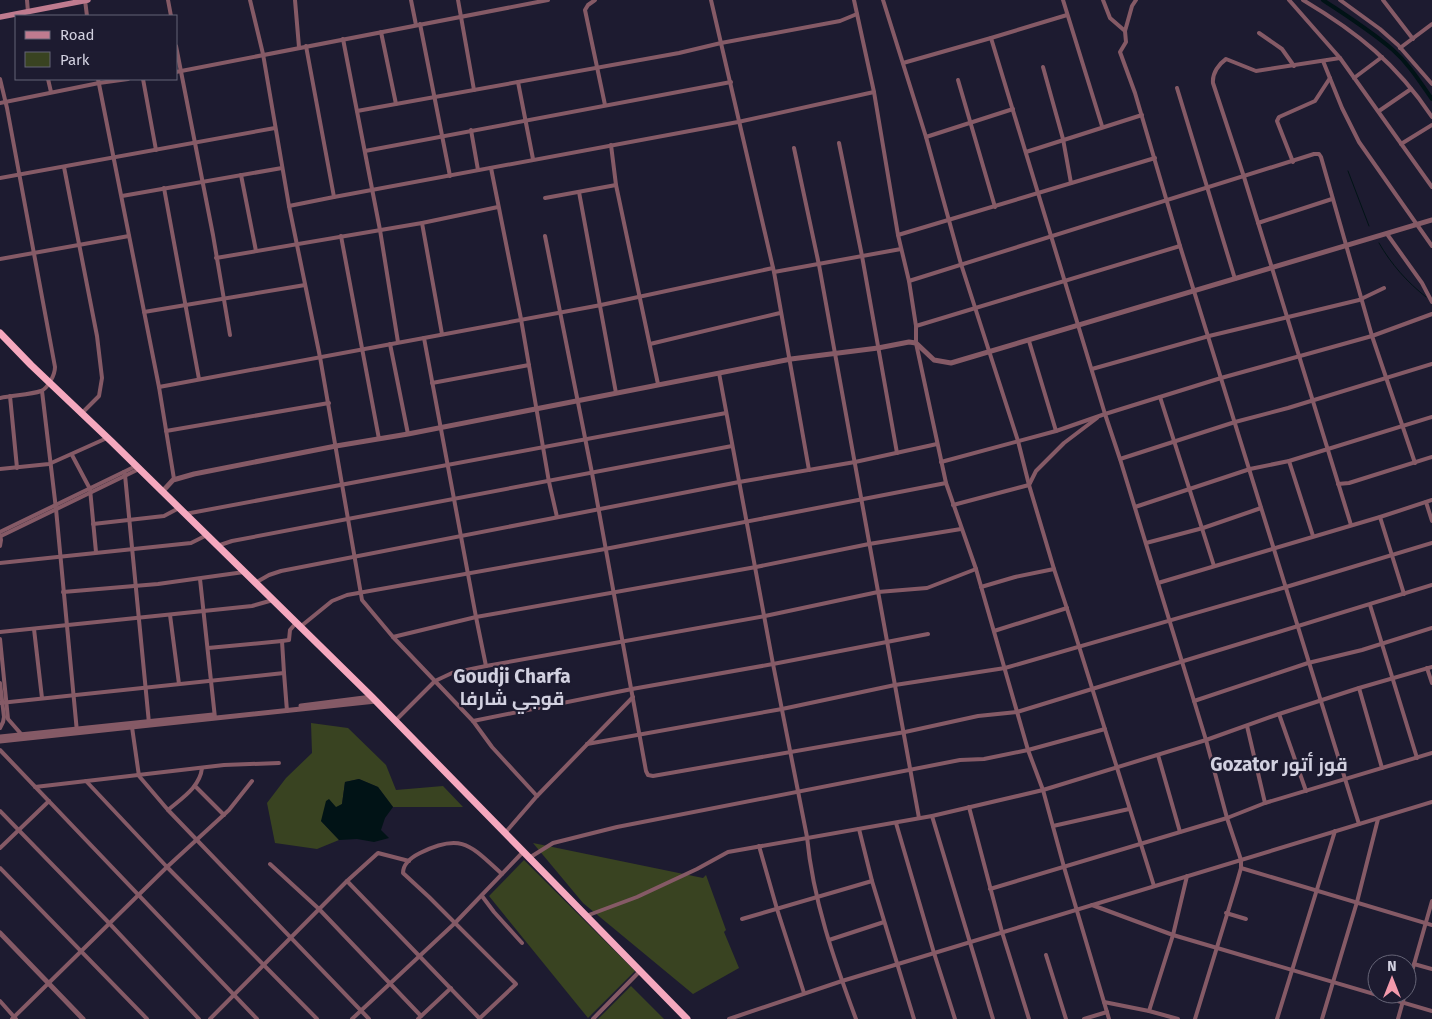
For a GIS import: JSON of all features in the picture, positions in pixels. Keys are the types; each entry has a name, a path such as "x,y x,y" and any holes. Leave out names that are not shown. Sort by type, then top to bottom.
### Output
{"highway":[{"path":"0,333 374,699 687,1019"}],"main road":[{"path":"16,15 86,0"},
{"path":"0,17 15,15"}],"street":[{"path":"27,0 32,13"},
{"path":"86,0 87,15"},
{"path":"168,0 171,15"},
{"path":"250,0 263,54 289,206 329,403 360,594 366,606 393,637 473,722 492,747 537,796"},
{"path":"295,0 299,47"},
{"path":"411,0 450,176"},
{"path":"458,0 474,90"},
{"path":"230,335 195,143 179,72 263,54 548,0"},
{"path":"595,0 585,10 605,105"},
{"path":"711,0 773,270 780,313 791,359 809,470"},
{"path":"854,0 874,92 898,235 909,281 916,326 916,343 946,483 976,569 1016,712 1043,790 1109,1019"},
{"path":"883,0 926,137 961,264 977,308 1018,441 1028,485 1154,886"},
{"path":"1063,0 1102,126"},
{"path":"1102,0 1110,18 1125,31"},
{"path":"1136,0 1132,6 1125,31 1126,42 1120,52 1142,115 1180,246 1359,824"},
{"path":"1289,0 1340,58 1432,187"},
{"path":"1302,0 1342,24 1368,43 1411,89 1432,117"},
{"path":"1340,0 1380,29 1432,84"},
{"path":"1383,0 1413,39"},
{"path":"357,111 840,21 857,14"},
{"path":"903,63 1067,15"},
{"path":"1400,48 1432,24"},
{"path":"382,32 396,104"},
{"path":"1259,33 1282,48 1294,66"},
{"path":"991,38 1194,700 1240,860 1241,868 1195,1019"},
{"path":"343,39 380,230 398,342"},
{"path":"306,46 334,198"},
{"path":"1354,78 1382,57"},
{"path":"1340,58 1256,71 1226,59 1214,73 1213,83 1244,177 1351,525"},
{"path":"1323,61 1342,108 1360,142 1432,246"},
{"path":"1043,67 1063,139 1072,183"},
{"path":"1428,79 1432,76"},
{"path":"1293,162 1277,121 1279,117 1315,101 1330,77"},
{"path":"0,79 20,175 55,367 49,383 42,391 0,398"},
{"path":"48,80 51,92"},
{"path":"0,103 99,81 114,80"},
{"path":"143,80 156,150"},
{"path":"958,80 994,207"},
{"path":"99,81 159,386 174,480"},
{"path":"518,82 533,159"},
{"path":"365,151 731,82"},
{"path":"1177,88 1235,279"},
{"path":"1379,111 1411,89"},
{"path":"289,206 738,122 874,92"},
{"path":"926,137 1013,109"},
{"path":"1026,152 1102,126 1142,115"},
{"path":"1401,144 1432,125"},
{"path":"0,178 275,128"},
{"path":"471,130 478,170"},
{"path":"840,143 897,453"},
{"path":"611,145 616,185 658,384"},
{"path":"794,148 819,265 920,818"},
{"path":"909,281 1319,154 1372,336 1415,462"},
{"path":"898,235 1155,158"},
{"path":"64,167 97,336 102,378 99,396 81,414"},
{"path":"122,196 282,168"},
{"path":"491,168 557,517"},
{"path":"241,175 256,251"},
{"path":"1426,179 1432,176"},
{"path":"545,198 616,185"},
{"path":"164,188 199,379"},
{"path":"580,192 616,393"},
{"path":"1258,223 1332,199"},
{"path":"216,258 380,230 498,207"},
{"path":"162,492 174,480 194,474 791,359 878,348 908,342 916,343 934,360 942,363 951,363 1432,220"},
{"path":"422,222 442,334"},
{"path":"1387,234 1422,283 1432,302"},
{"path":"0,259 129,236"},
{"path":"341,236 379,439"},
{"path":"545,236 592,473 648,775 653,776 905,732 978,716 1016,712 1432,585"},
{"path":"916,326 1180,246"},
{"path":"159,386 601,305 773,270 819,265 901,249"},
{"path":"144,312 305,285"},
{"path":"1092,369 1209,336 1362,299 1384,288"},
{"path":"650,344 780,313"},
{"path":"941,462 1056,431 1222,378 1372,336 1432,314"},
{"path":"424,338 486,666"},
{"path":"1029,341 1056,431"},
{"path":"390,344 408,434"},
{"path":"1120,459 1235,422 1313,401 1432,364"},
{"path":"432,383 529,365"},
{"path":"720,373 765,616 772,664 807,837 809,863 829,940 856,1019"},
{"path":"42,391 77,731"},
{"path":"10,396 17,468"},
{"path":"1160,397 1191,489 1214,566"},
{"path":"166,431 329,403"},
{"path":"185,514 448,466 726,412"},
{"path":"953,505 1028,485 1036,471 1064,443 1105,414"},
{"path":"1135,507 1250,470 1288,461 1432,417"},
{"path":"0,469 49,464 107,438"},
{"path":"255,583 269,574 281,570 739,482 855,462 938,444"},
{"path":"217,546 232,541 732,446"},
{"path":"72,455 90,490 96,552"},
{"path":"1338,484 1348,483 1432,457"},
{"path":"1288,461 1313,536"},
{"path":"0,546 0,534 137,468"},
{"path":"124,474 149,723"},
{"path":"208,648 290,640 290,630 332,601 347,595 468,574 946,483"},
{"path":"1158,583 1432,500"},
{"path":"1426,502 1432,521"},
{"path":"93,524 164,516 179,508"},
{"path":"1146,543 1203,528 1261,508"},
{"path":"1380,517 1404,594"},
{"path":"393,637 476,617 869,544 961,529"},
{"path":"0,563 190,543 207,535"},
{"path":"587,744 782,709 895,685 1005,668 1432,543"},
{"path":"395,721 435,681 452,673 765,616 878,592 927,588 976,569"},
{"path":"981,587 1015,577 1054,569"},
{"path":"63,592 135,586 244,572"},
{"path":"200,578 215,717"},
{"path":"0,632 252,606 273,600"},
{"path":"1370,605 1418,758"},
{"path":"994,630 1067,608"},
{"path":"170,615 179,684"},
{"path":"1194,700 1308,663 1381,644 1432,628"},
{"path":"34,629 42,698"},
{"path":"473,722 632,689 928,634"},
{"path":"0,639 4,720 0,728"},
{"path":"282,641 287,709"},
{"path":"586,916 637,897 728,852 932,816 1043,790 1206,740 1359,688 1430,668 1432,683"},
{"path":"3,702 284,674"},
{"path":"0,683 8,719 22,735"},
{"path":"1359,688 1382,768"},
{"path":"505,833 537,796 633,697"},
{"path":"0,739 374,699"},
{"path":"1279,714 1306,791"},
{"path":"0,739 22,735 132,727 149,723"},
{"path":"1247,726 1265,803"},
{"path":"132,727 139,776 196,840 370,1019"},
{"path":"529,858 548,845 572,838 658,819 960,760 984,760 1105,729"},
{"path":"0,750 257,1019"},
{"path":"990,889 1140,845 1227,818 1265,803 1432,753"},
{"path":"1158,755 1180,832"},
{"path":"34,786 202,768 279,763"},
{"path":"168,810 195,786 199,780 202,768"},
{"path":"86,781 167,867 316,1019"},
{"path":"0,1001 14,1019 167,867 224,815 252,781"},
{"path":"195,786 224,815"},
{"path":"0,848 49,801"},
{"path":"729,1019 842,981 898,966 1002,932 1432,802"},
{"path":"969,807 1002,932 1029,1019"},
{"path":"1053,826 1129,809"},
{"path":"0,811 199,1019"},
{"path":"932,816 993,1019"},
{"path":"1322,1019 1357,902 1378,819"},
{"path":"896,822 955,1019"},
{"path":"859,829 872,881 914,1019"},
{"path":"1277,1019 1335,831"},
{"path":"347,882 480,1019 516,984 403,873 409,861 416,855 437,845 456,842 474,849 502,874"},
{"path":"759,846 804,993"},
{"path":"352,1019 455,923 523,852"},
{"path":"210,1019 378,853 409,861"},
{"path":"270,864 319,910 419,1017 451,988"},
{"path":"0,868 147,1019"},
{"path":"1241,868 1432,925"},
{"path":"1149,1011 1173,935 1187,876"},
{"path":"742,919 872,881"},
{"path":"482,896 522,943"},
{"path":"1417,954 1432,901"},
{"path":"1092,905 1173,935 1367,992"},
{"path":"1226,913 1246,919"},
{"path":"829,940 884,922"},
{"path":"0,933 83,1019"},
{"path":"1046,955 1066,1019"},
{"path":"1417,965 1432,969"},
{"path":"593,1019 639,972"},
{"path":"1104,1002 1178,1019"},
{"path":"1398,1019 1402,1004"},
{"path":"1409,1004 1432,1011"},
{"path":"1084,1019 1107,1012"}],"green space":[{"path":"311,723 348,728 386,765 396,790 443,786 463,807 393,807 378,787 359,779 345,782 342,804 321,821 339,840 317,849 275,843 267,803 286,778 312,753"},
{"path":"533,843 703,878 706,875 726,930 724,932 739,968 693,994 583,903"},
{"path":"524,860 635,971 588,1018 489,896"},
{"path":"631,986 664,1019 598,1019"}],"shaded area":[{"path":"359,779 378,787 393,807 385,818 381,830 389,838 374,842 357,839 339,840 321,821 326,801 329,799 336,807 342,804 345,782"}],"waterway":[{"path":"1323,0 1368,30 1399,55 1432,99"},
{"path":"1348,171 1369,226"},
{"path":"1379,243 1400,272 1426,297"}],"district":[{"name":"Goudji Charfa قوجي شارفا","path":"512,687"},
{"name":"Gozator قوز أتور","path":"1279,764"}]}
